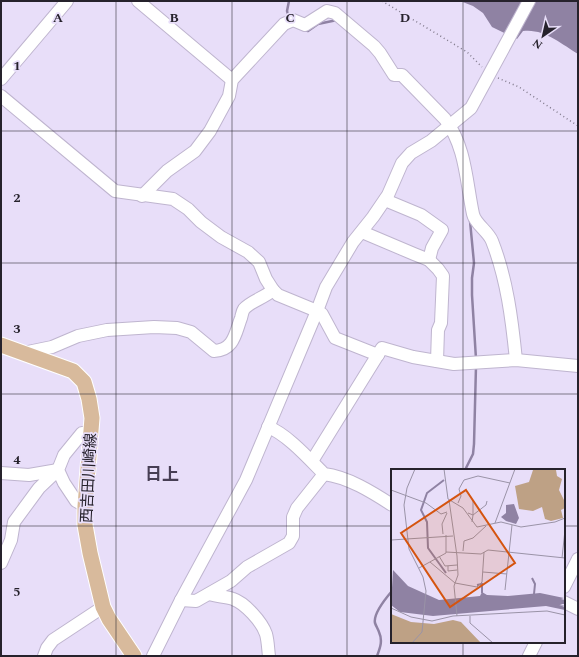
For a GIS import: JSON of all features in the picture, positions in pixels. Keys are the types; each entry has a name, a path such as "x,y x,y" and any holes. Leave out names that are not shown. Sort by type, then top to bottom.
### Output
{"main road":[{"name":"西吉田川崎線","path":"1,345 73,371 84,382 92,418 85,506 90,553 103,607 109,620 134,656"}],"street":[{"path":"1,79 67,1"},
{"path":"138,1 232,80"},
{"path":"153,656 181,600 246,480 317,311 326,286 353,242 385,200 402,163 411,153 431,141 470,108 529,1"},
{"path":"142,196 167,172 195,150 210,131 229,96 232,80 284,24 293,20 305,25 327,11 335,13 374,46 394,75 402,75 450,125 464,163 473,216 491,239 498,261 513,324 516,360"},
{"path":"1,96 116,191 142,196 172,199 188,209 201,222 221,237 248,252 259,262 272,290 278,295 322,314 334,338 378,355"},
{"path":"385,200 421,215 442,230 432,248 429,260"},
{"path":"362,232 429,260 443,276 441,323 438,330 437,361"},
{"path":"23,353 52,347 78,336 107,330 154,327 177,328 191,332 214,351 222,351 229,347 243,310 250,304 267,296 272,290"},
{"path":"312,461 382,348 413,357 454,364 516,360 578,366"},
{"path":"268,427 276,430 312,461 324,474 349,481 391,504"},
{"path":"1,563 11,540 14,522 39,488 58,470 64,455 74,441 82,432 91,433"},
{"path":"1,473 29,475 58,470"},
{"path":"58,470 64,483 76,501 85,506"},
{"path":"181,600 196,601 231,581 247,568 289,543 293,536 293,517 297,508 318,484 324,474"},
{"path":"565,585 578,559"},
{"path":"209,594 216,597 231,598 252,612 266,633 269,656"},
{"path":"565,602 578,609"},
{"path":"44,656 46,648 53,640 103,607"},
{"path":"529,656 536,643"}],"path":[{"path":"382,1 467,52 491,71 519,87 578,126"}],"shaded area":[{"path":"460,1 578,1 578,54 545,34 538,32 523,31 517,39 492,27 483,13 473,6"}],"waterway":[{"path":"289,1 287,11 289,18"},
{"path":"305,30 308,31 318,24 337,20"},
{"path":"470,221 474,263 472,295 476,359"},
{"path":"466,469 473,454 476,366"},
{"path":"377,656 381,638 375,623 375,619 380,606 391,592"}],"district":[{"name":"日上","path":"162,475"}]}
